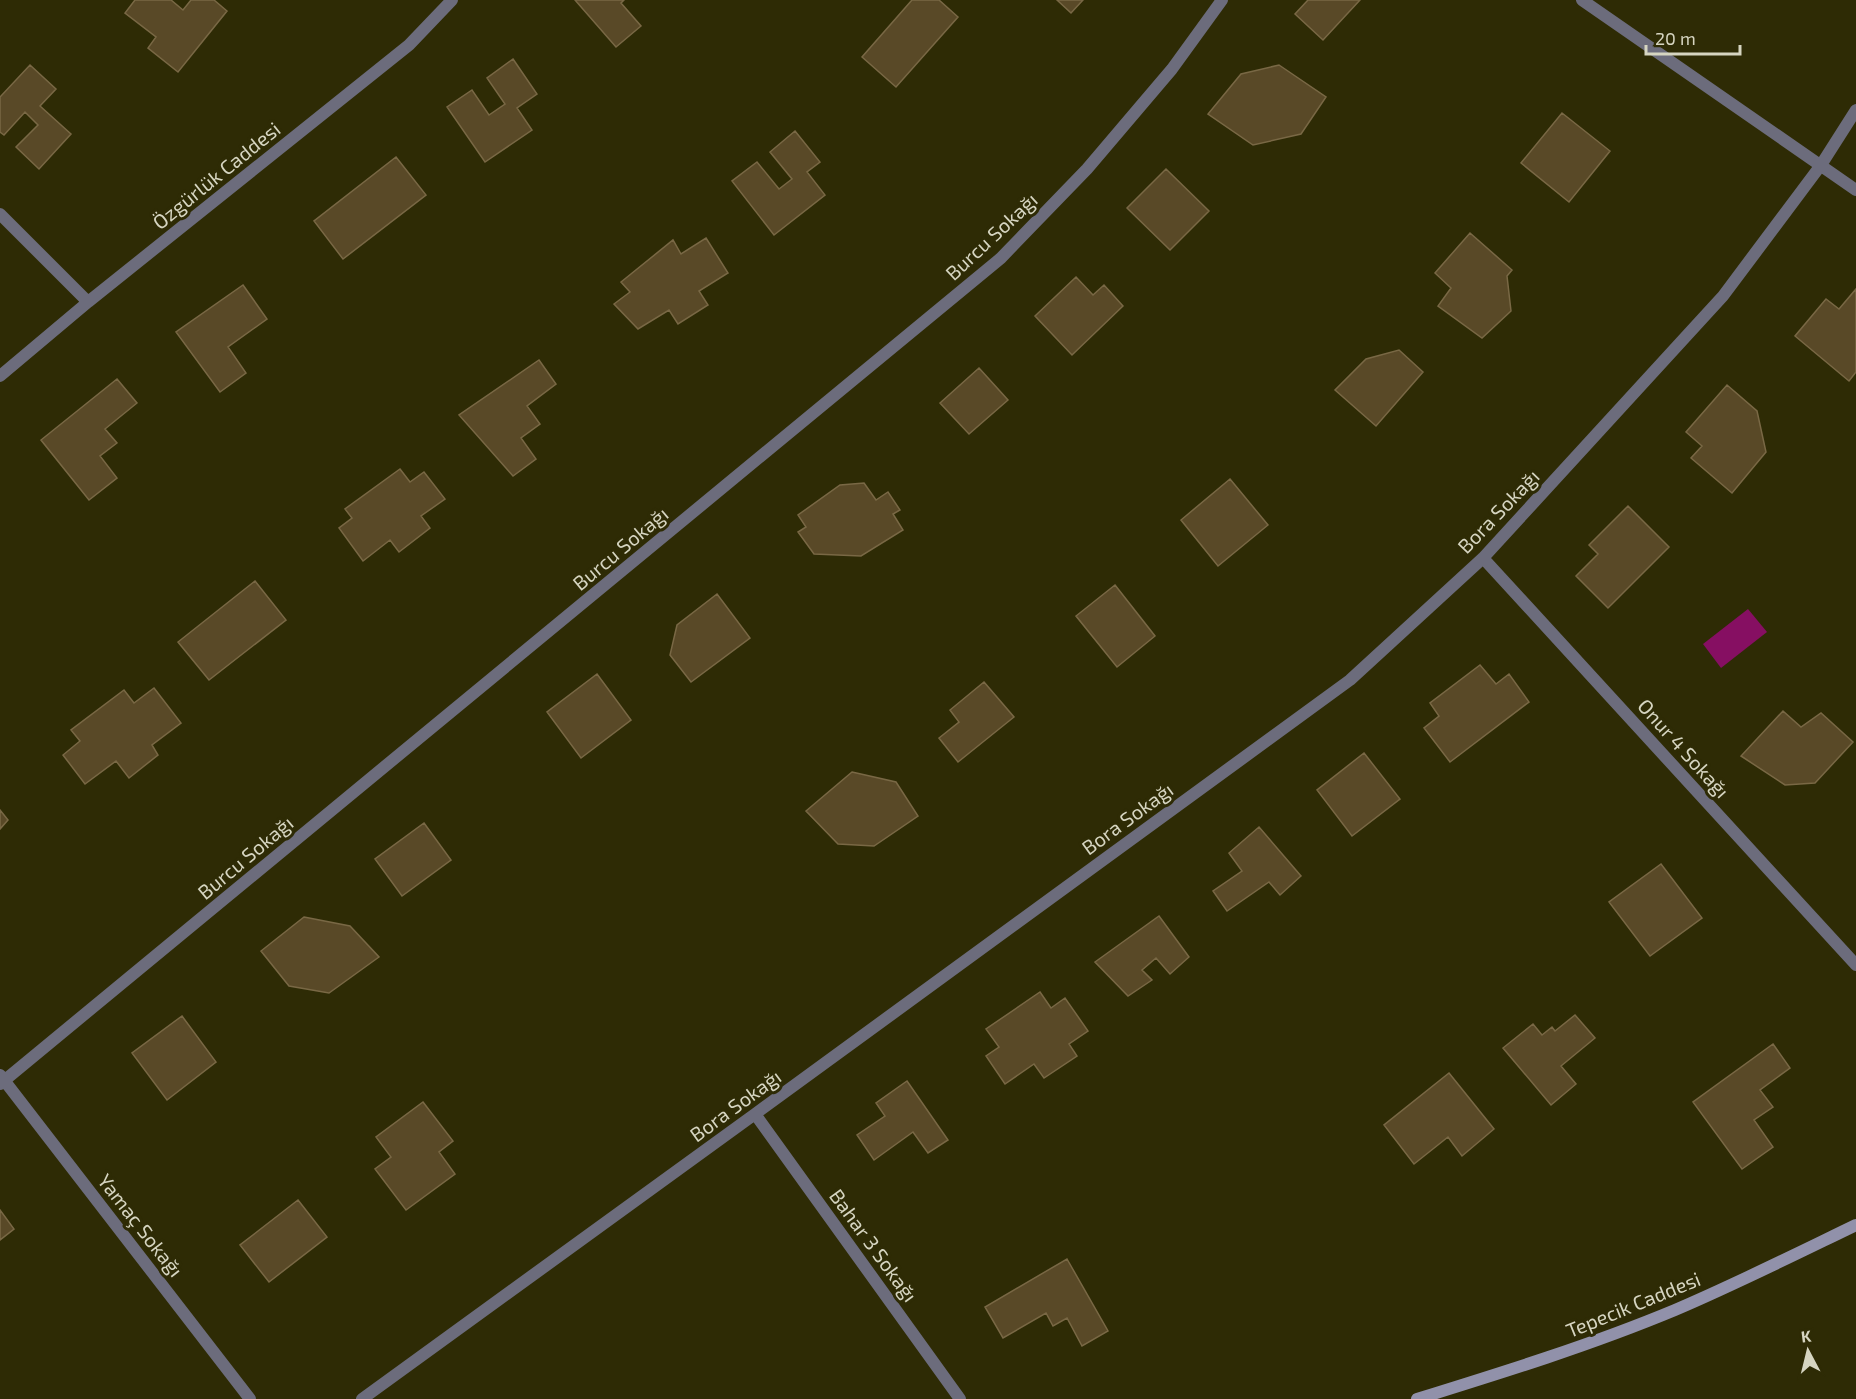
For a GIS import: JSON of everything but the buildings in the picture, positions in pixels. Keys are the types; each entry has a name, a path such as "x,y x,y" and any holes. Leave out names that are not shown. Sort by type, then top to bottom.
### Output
{"street":[{"name":"Özgürlük Caddesi","path":"0,376 88,302 409,45 452,0"},
{"name":"Burcu Sokağı","path":"2,1080 1001,258 1087,169 1172,69 1222,0"},
{"path":"1582,0 1856,190"},
{"name":"Bora Sokağı","path":"362,1399 1350,680 1483,558 1723,296 1821,165 1856,110"},
{"path":"0,214 88,302"},
{"name":"Onur 4 Sokağı","path":"1483,558 1856,965"},
{"name":"Yamaç Sokağı","path":"2,1080 250,1399"},
{"name":"Bahar 3 Sokağı","path":"755,1114 960,1399"},
{"name":"Tepecik Caddesi","path":"1417,1399 1547,1359 1675,1310 1856,1225"}],"shaded area":[{"path":"1748,609 1767,632 1721,668 1703,644"}]}
